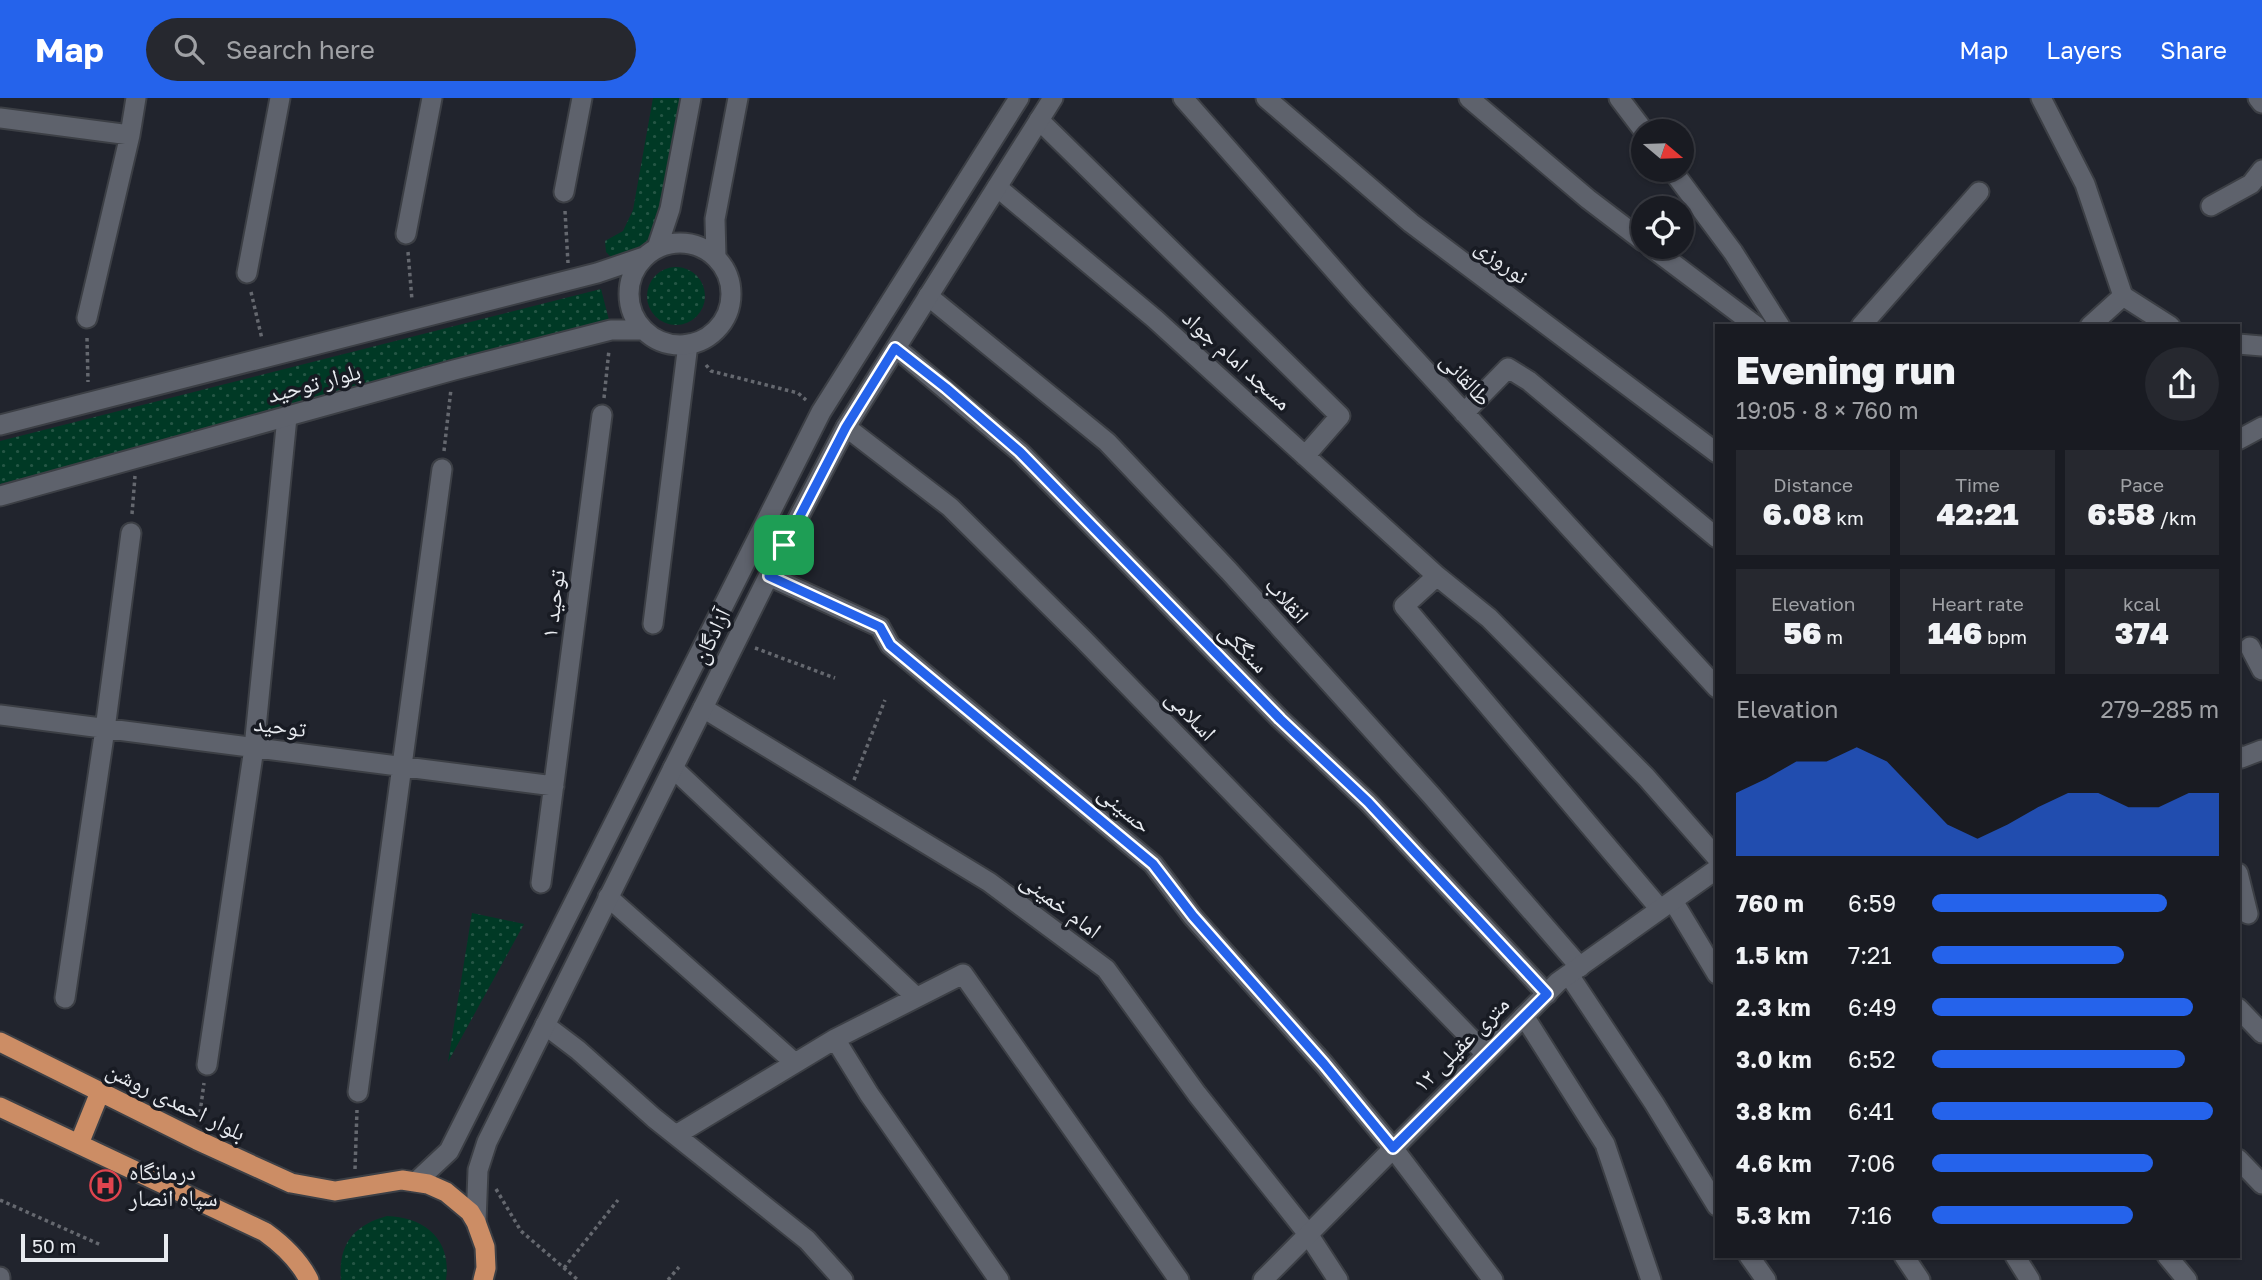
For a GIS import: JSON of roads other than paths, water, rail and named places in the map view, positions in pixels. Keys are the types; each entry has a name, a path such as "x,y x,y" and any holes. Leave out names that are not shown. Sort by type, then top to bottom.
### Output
{"highway":[{"name":"بلوار احمدی روشن","path":"2,1048 291,1183 345,1189 402,1180 417,1181"},
{"path":"79,1144 100,1092"},
{"path":"0,1107 265,1232 286,1249 306,1274"},
{"path":"417,1181 446,1192 470,1212 477,1222 485,1247 489,1276"}],"street":[{"path":"87,318 130,135 136,98"},
{"path":"247,273 280,98"},
{"path":"406,234 432,98"},
{"path":"564,192 582,98"},
{"path":"650,253 672,243 688,243 703,247 716,257 728,277 731,301 726,317 717,330 688,345 657,340 644,330 634,317 629,302 632,278 650,253 670,209 691,98"},
{"path":"716,257 715,219 738,98"},
{"name":"آزادگان","path":"417,1181 449,1151 821,412 1019,98"},
{"name":"آزادگان","path":"477,1222 478,1170 487,1142 784,545 846,427 1053,98"},
{"name":"طالقانی","path":"1183,98 1464,413 1715,686"},
{"name":"نوروزی","path":"1266,98 1411,223 1715,451"},
{"path":"1469,98 1631,232"},
{"path":"1619,98 1635,119"},
{"path":"2041,98 2085,184 2123,296 2168,324"},
{"path":"2258,98 2262,103"},
{"path":"0,118 130,135"},
{"path":"1039,120 1340,416 1306,456"},
{"path":"2211,206 2251,184 2262,170"},
{"path":"1681,182 1733,252 1779,324"},
{"name":"مسجد امام جواد","path":"997,187 1155,319 1437,576 1489,618 1646,777 1715,856"},
{"path":"1863,324 1979,192"},
{"name":"بلوار توحید","path":"0,425 569,280 650,253"},
{"path":"1667,259 1753,324"},
{"name":"انقلاب","path":"928,296 1107,442 1229,571 1432,795 1575,971 1715,1203"},
{"path":"2092,324 2123,296"},
{"name":"بلوار توحید","path":"0,496 454,370 611,330 644,330"},
{"path":"2240,344 2262,346"},
{"path":"653,624 688,345"},
{"name":"سنگکی","path":"895,348 1020,452 1280,719 1368,802 1547,994"},
{"path":"1464,413 1508,368 1529,381 1715,536"},
{"name":"توحید ۱","path":"541,883 602,415"},
{"path":"206,1065 254,748 287,417"},
{"name":"اسلامی","path":"846,427 950,507 1083,639 1486,1054"},
{"path":"2240,439 2262,427"},
{"path":"358,1092 442,470"},
{"path":"760,531 784,545"},
{"path":"65,998 131,533"},
{"name":"حسینی","path":"769,576 880,627 890,645 1153,864 1193,916 1324,1064 1393,1148 1493,1280"},
{"path":"1437,576 1404,606 1667,905 1715,971"},
{"path":"2250,647 2262,670"},
{"name":"امام خمینی","path":"703,708 989,882 1106,969 1197,1094 1308,1234 1338,1280"},
{"name":"توحید","path":"0,715 554,786"},
{"path":"2240,758 2262,750"},
{"path":"673,768 916,997"},
{"name":"۱۲ متری عقیلی","path":"1263,1280 1547,994 1715,870"},
{"path":"2241,894 2248,914"},
{"path":"608,897 796,1063"},
{"path":"676,1135 835,1039 963,974 1179,1280"},
{"path":"2240,1011 2262,1033"},
{"path":"1524,1016 1605,1144 1651,1280"},
{"path":"545,1025 807,1240 843,1280"},
{"path":"835,1039 869,1094 999,1280"},
{"path":"2240,1161 2262,1184"},
{"path":"1750,1258 1766,1280"},
{"path":"1905,1258 1920,1280"},
{"path":"2016,1258 2030,1280"},
{"path":"2169,1258 2188,1280"}],"place":[{"name":"درمانگاه سپاه انصار","path":"106,1185"}]}
